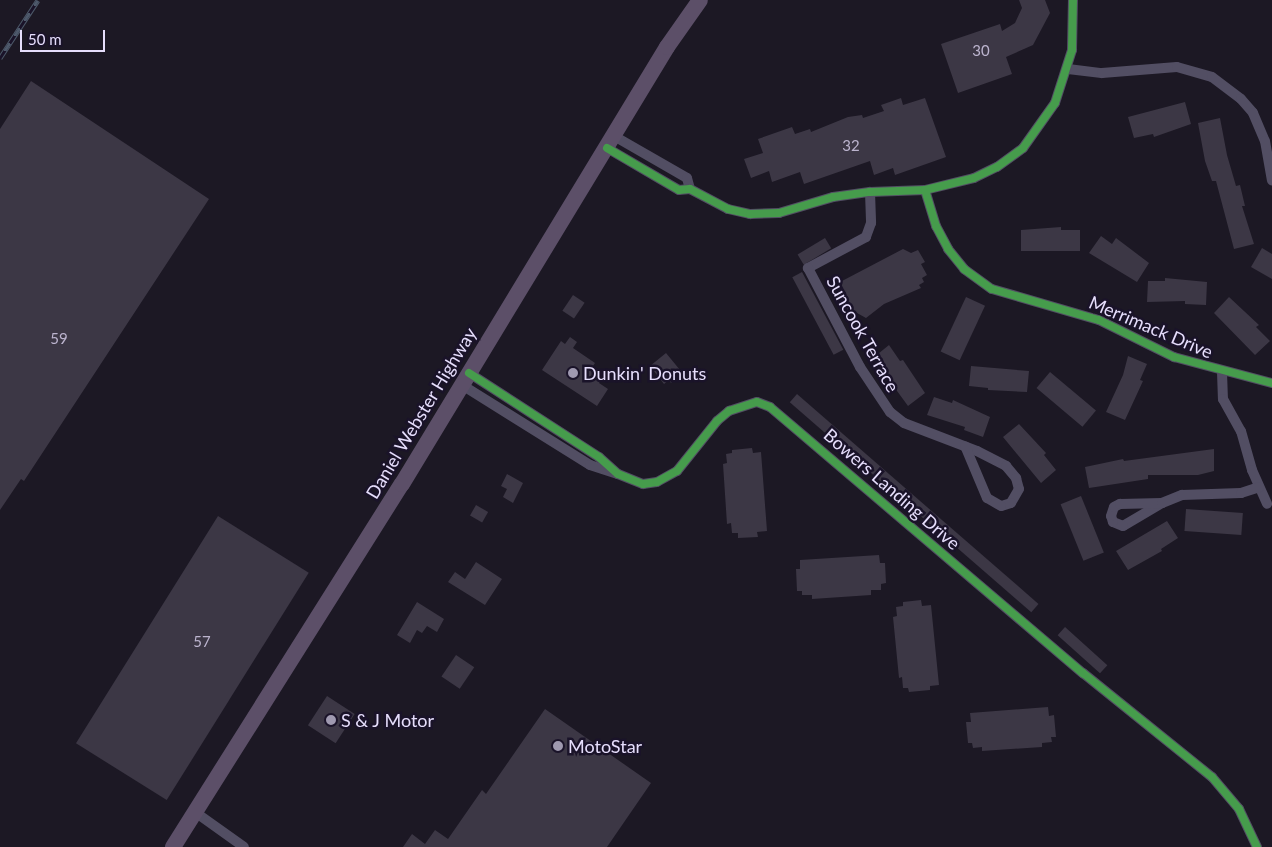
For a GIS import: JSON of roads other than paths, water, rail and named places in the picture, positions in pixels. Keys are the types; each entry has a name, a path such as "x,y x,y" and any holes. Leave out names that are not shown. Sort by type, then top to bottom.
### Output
{"main road":[{"name":"Daniel Webster Highway","path":"173,847 465,379 667,47 700,0"}],"street":[{"path":"610,142 687,178 690,189 728,210 750,214 779,213 833,197 870,192 925,190 974,178 1010,159 1043,124 1056,103 1068,69 1073,37 1073,0"},
{"path":"1068,69 1102,73 1177,67 1212,77 1242,99 1253,113 1265,141 1272,180"},
{"name":"Merrimack Drive","path":"925,190 942,238 964,268 982,283 1004,294 1091,316 1174,357 1222,372 1272,383"},
{"name":"Suncook Terrace","path":"870,192 871,223 866,237 808,268 860,367 890,412 904,423 965,446 996,459 1011,470 1020,489 1012,503 1001,506 986,498 965,446"},
{"path":"1222,372 1223,399 1241,430 1259,488 1267,504"},
{"name":"Bowers Landing Drive","path":"465,379 590,466 643,484 668,478 681,467 717,421 729,411 757,402 770,407 1082,673 1212,777 1239,809 1257,847"},
{"path":"1162,503 1182,495 1241,493 1259,488"},
{"path":"195,812 244,847"}],"railway":[{"path":"0,58 38,0"}],"place":[{"name":"Dunkin' Donuts","path":"573,373"},
{"name":"S & J Motor","path":"331,720"},
{"name":"MotoStar","path":"558,746"}]}
